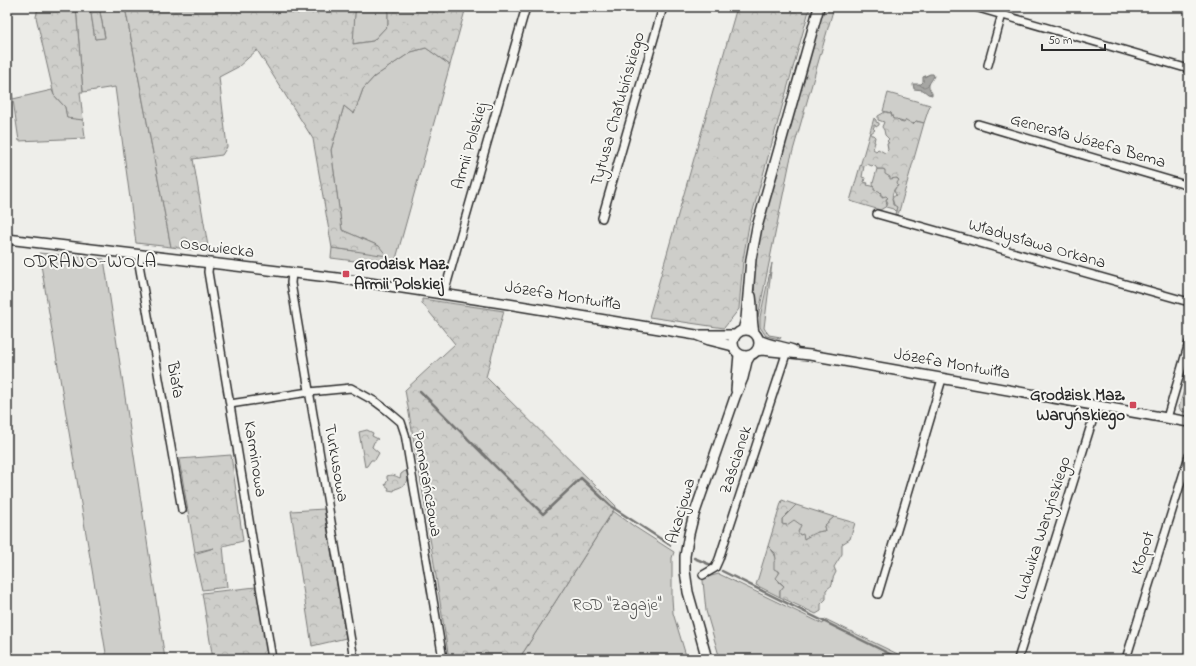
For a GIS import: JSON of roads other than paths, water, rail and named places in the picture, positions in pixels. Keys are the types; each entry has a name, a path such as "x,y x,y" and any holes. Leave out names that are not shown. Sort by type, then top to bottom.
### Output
{"street":[{"name":"Armii Polskiej","path":"444,294 526,7"},
{"name":"Tytusa Chałubińskiego","path":"602,218 663,7"},
{"path":"750,284 739,332 732,342 739,354 746,356 753,353 759,344 752,325 753,308 750,284 751,259 757,227 819,7"},
{"path":"975,7 1189,69"},
{"path":"988,65 1004,7"},
{"name":"Generała Józefa Bema","path":"978,124 1189,186"},
{"name":"Władysława Orkana","path":"877,214 1189,302"},
{"name":"Osowiecka","path":"7,239 424,290"},
{"name":"Biała","path":"140,255 140,264 182,510"},
{"name":"Karminowa","path":"209,263 208,272 272,659"},
{"name":"Turkusowa","path":"292,273 291,282 354,659"},
{"name":"Józefa Montwiłła","path":"424,290 696,335 733,346"},
{"path":"739,332 747,330 756,336"},
{"name":"Józefa Montwiłła","path":"696,335 739,332"},
{"name":"Józefa Montwiłła","path":"756,336 764,342 787,351"},
{"path":"1167,418 1189,343"},
{"name":"Józefa Montwiłła","path":"753,353 762,350 787,351 1189,422"},
{"name":"Zaścianek","path":"703,574 715,568 720,559 787,351"},
{"name":"Akacjowa","path":"708,659 688,592 685,571 685,556 688,534 735,397 743,378 747,361 753,353"},
{"name":"Akacjowa","path":"735,397 739,354"},
{"path":"878,594 942,379"},
{"name":"Pomarańczowa","path":"230,404 309,392 351,388 376,402 401,422 405,434 443,659"},
{"name":"Ludwika Waryńskiego","path":"1018,659 1097,406"},
{"name":"Kłopot","path":"1126,659 1189,456"}],"water":[{"path":"933,74 934,76 929,86 932,95 923,90 914,89 913,84 921,84 923,82 923,77"}],"waterway":[{"path":"420,391 543,514 581,478 612,507 670,545"},
{"path":"694,558 711,565"},
{"path":"722,571 900,659"}],"place":[{"name":"Grodzisk Maz. Armii Polskiej","path":"346,274"},
{"name":"Grodzisk Maz. Waryńskiego","path":"1133,405"}],"district":[{"name":"ODRANO-WOLA","path":"90,262"}],"park label":[{"name":"ROD \"Zagaje\"","path":"617,605"}]}
